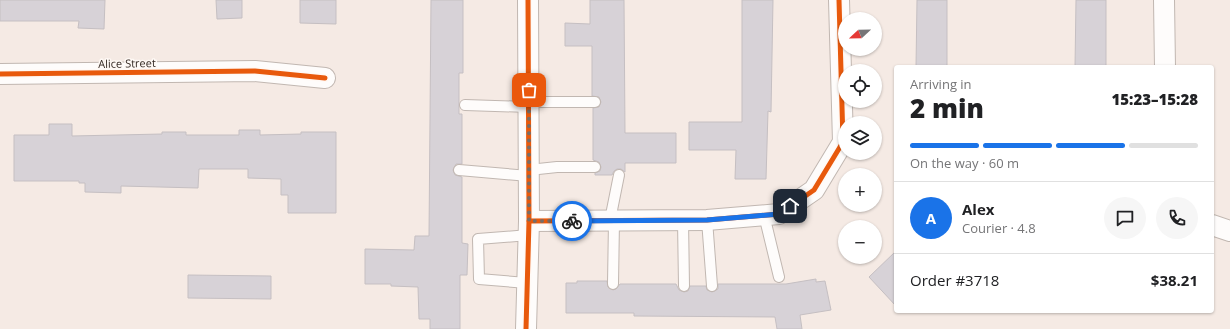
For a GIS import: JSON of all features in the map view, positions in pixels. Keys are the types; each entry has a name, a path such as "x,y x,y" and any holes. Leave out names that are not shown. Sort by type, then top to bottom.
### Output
{"street":[{"path":"526,329 529,228 528,0"},
{"path":"529,228 612,220 707,220 779,214 814,190 843,142 839,0"},
{"path":"1164,0 1165,65"},
{"name":"Alice Street","path":"0,74 255,71 325,78"},
{"path":"1214,226 1230,231"}],"lane":[{"path":"465,104 529,105 595,102"},
{"path":"459,170 529,173 557,167 595,167"},
{"path":"613,284 612,220 619,175"},
{"path":"764,215 779,277"},
{"path":"683,220 684,286"},
{"path":"707,220 712,286"},
{"path":"527,283 479,279 478,239 529,228"}],"building":[{"path":"0,0 105,0 104,29 78,28 79,21 0,21"},
{"path":"216,0 242,0 242,18 217,19"},
{"path":"300,0 336,0 336,24 300,23"},
{"path":"431,0 463,0 463,73 459,73 459,114 462,114 462,164 456,164 453,170 455,175 462,177 462,243 468,244 467,275 460,275 460,329 430,329 430,319 419,319 418,287 391,286 391,284 365,284 365,249 414,250 415,236 429,236"},
{"path":"590,0 624,0 625,133 676,133 676,163 625,163 625,172 621,169 617,169 612,175 595,175 595,173 600,171 601,167 599,162 593,160 593,108 599,107 601,102 599,97 592,96 592,46 565,46 565,23 590,24"},
{"path":"742,0 773,0 771,112 768,111 766,179 735,179 736,150 689,150 689,122 742,122"},
{"path":"917,0 947,0 947,65 916,65"},
{"path":"1076,0 1106,0 1106,65 1075,65"},
{"path":"49,124 72,124 72,136 162,134 162,132 186,132 186,135 239,135 239,130 260,130 260,135 301,134 301,132 336,132 336,213 288,213 288,195 281,195 281,179 248,178 248,169 199,169 198,188 121,186 121,193 85,192 85,183 79,183 79,181 14,181 14,135 49,135"},
{"path":"894,253 894,304 869,277"},
{"path":"188,275 271,276 271,299 188,298"},
{"path":"816,279 816,282 825,281 831,310 800,315 802,329 777,329 775,317 634,316 634,313 566,313 566,283 577,283 577,281 607,281 608,287 613,290 620,284 676,284 679,290 684,292 688,291 690,286 706,286 707,290 712,292 718,289 718,284 786,284"}],"cycle path":[{"path":"526,329 529,221 528,0"},
{"path":"529,221 707,220 779,214 814,190 843,142 839,0"},
{"path":"0,74 255,71 325,78"}],"way so far":[{"path":"529,90 529,221 572,221"}],"route":[{"path":"572,221 707,220 779,214 790,206"}]}
